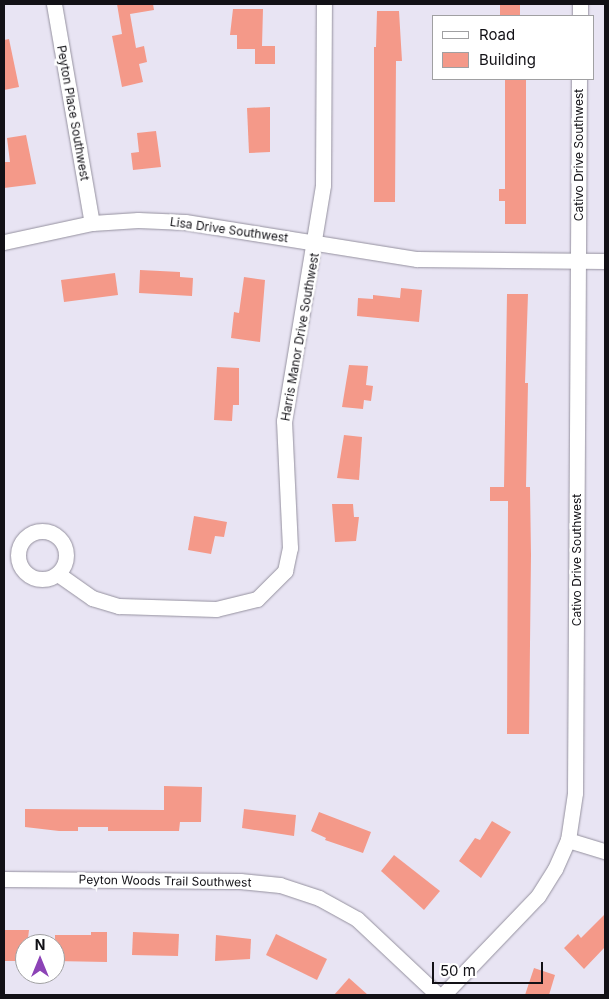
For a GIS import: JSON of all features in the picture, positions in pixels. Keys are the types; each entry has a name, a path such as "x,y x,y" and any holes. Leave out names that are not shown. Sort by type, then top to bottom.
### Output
{"street":[{"name":"Peyton Place Southwest","path":"54,4 92,223"},
{"name":"Harris Manor Drive Southwest","path":"58,574 92,598 119,606 216,609 257,600 285,571 290,548 284,421 316,243 323,185 324,4"},
{"name":"Cativo Drive Southwest","path":"443,995 538,896 556,869 568,840 575,793 580,80"},
{"name":"Lisa Drive Southwest","path":"4,242 92,223 184,222 417,259 605,261"},
{"path":"568,840 605,851"},
{"name":"Peyton Woods Trail Southwest","path":"4,879 240,881 280,885 319,898 357,919 438,995"}],"building":[{"path":"117,4 153,4 154,10 130,14 136,48 144,46 147,62 139,64 143,82 122,87 112,36 122,34"},
{"path":"500,4 520,4 520,15 500,15"},
{"path":"233,9 263,9 262,46 275,46 275,64 255,64 255,49 237,49 237,35 230,35"},
{"path":"377,11 399,11 402,61 396,61 395,202 374,202 374,47 376,47"},
{"path":"9,39 19,87 4,90 4,40"},
{"path":"505,80 526,80 526,224 505,224 505,201 499,201 499,189 505,189"},
{"path":"270,107 270,152 249,153 247,108"},
{"path":"156,131 161,167 133,170 131,153 139,152 137,133"},
{"path":"26,135 36,184 4,188 4,162 10,162 7,138"},
{"path":"140,270 180,272 180,277 193,278 192,296 139,293"},
{"path":"115,273 118,295 64,302 61,280"},
{"path":"244,277 265,280 260,342 231,338 234,312 239,313"},
{"path":"401,288 422,290 419,322 357,316 358,298 373,299 373,295 400,298"},
{"path":"507,294 528,294 525,383 528,383 526,487 530,487 531,555 529,734 507,734 508,501 490,501 490,487 504,487"},
{"path":"349,365 368,366 366,385 373,386 371,401 364,400 363,409 342,407"},
{"path":"217,367 239,368 239,405 233,405 232,421 214,420"},
{"path":"344,435 362,437 359,480 337,478"},
{"path":"332,504 353,504 354,517 359,517 356,541 335,542"},
{"path":"194,516 227,522 224,537 215,536 211,554 188,550"},
{"path":"164,786 202,787 201,822 180,822 179,831 108,831 108,827 78,827 78,831 59,831 25,827 25,809 164,810"},
{"path":"244,809 296,815 294,836 242,828"},
{"path":"319,812 371,832 363,853 325,840 326,838 311,831"},
{"path":"492,821 511,832 481,878 459,861 475,838 480,840"},
{"path":"394,855 440,891 424,910 381,871"},
{"path":"605,914 605,947 584,969 564,948 578,934 581,938"},
{"path":"4,930 29,930 28,934 15,934 15,961 4,961"},
{"path":"91,932 107,932 107,962 65,961 65,935 91,935"},
{"path":"133,932 179,934 178,956 132,955"},
{"path":"276,934 327,959 317,980 266,955"},
{"path":"216,935 251,939 250,959 215,961"},
{"path":"534,968 555,975 549,995 525,995"},
{"path":"349,978 368,995 334,995"}]}
